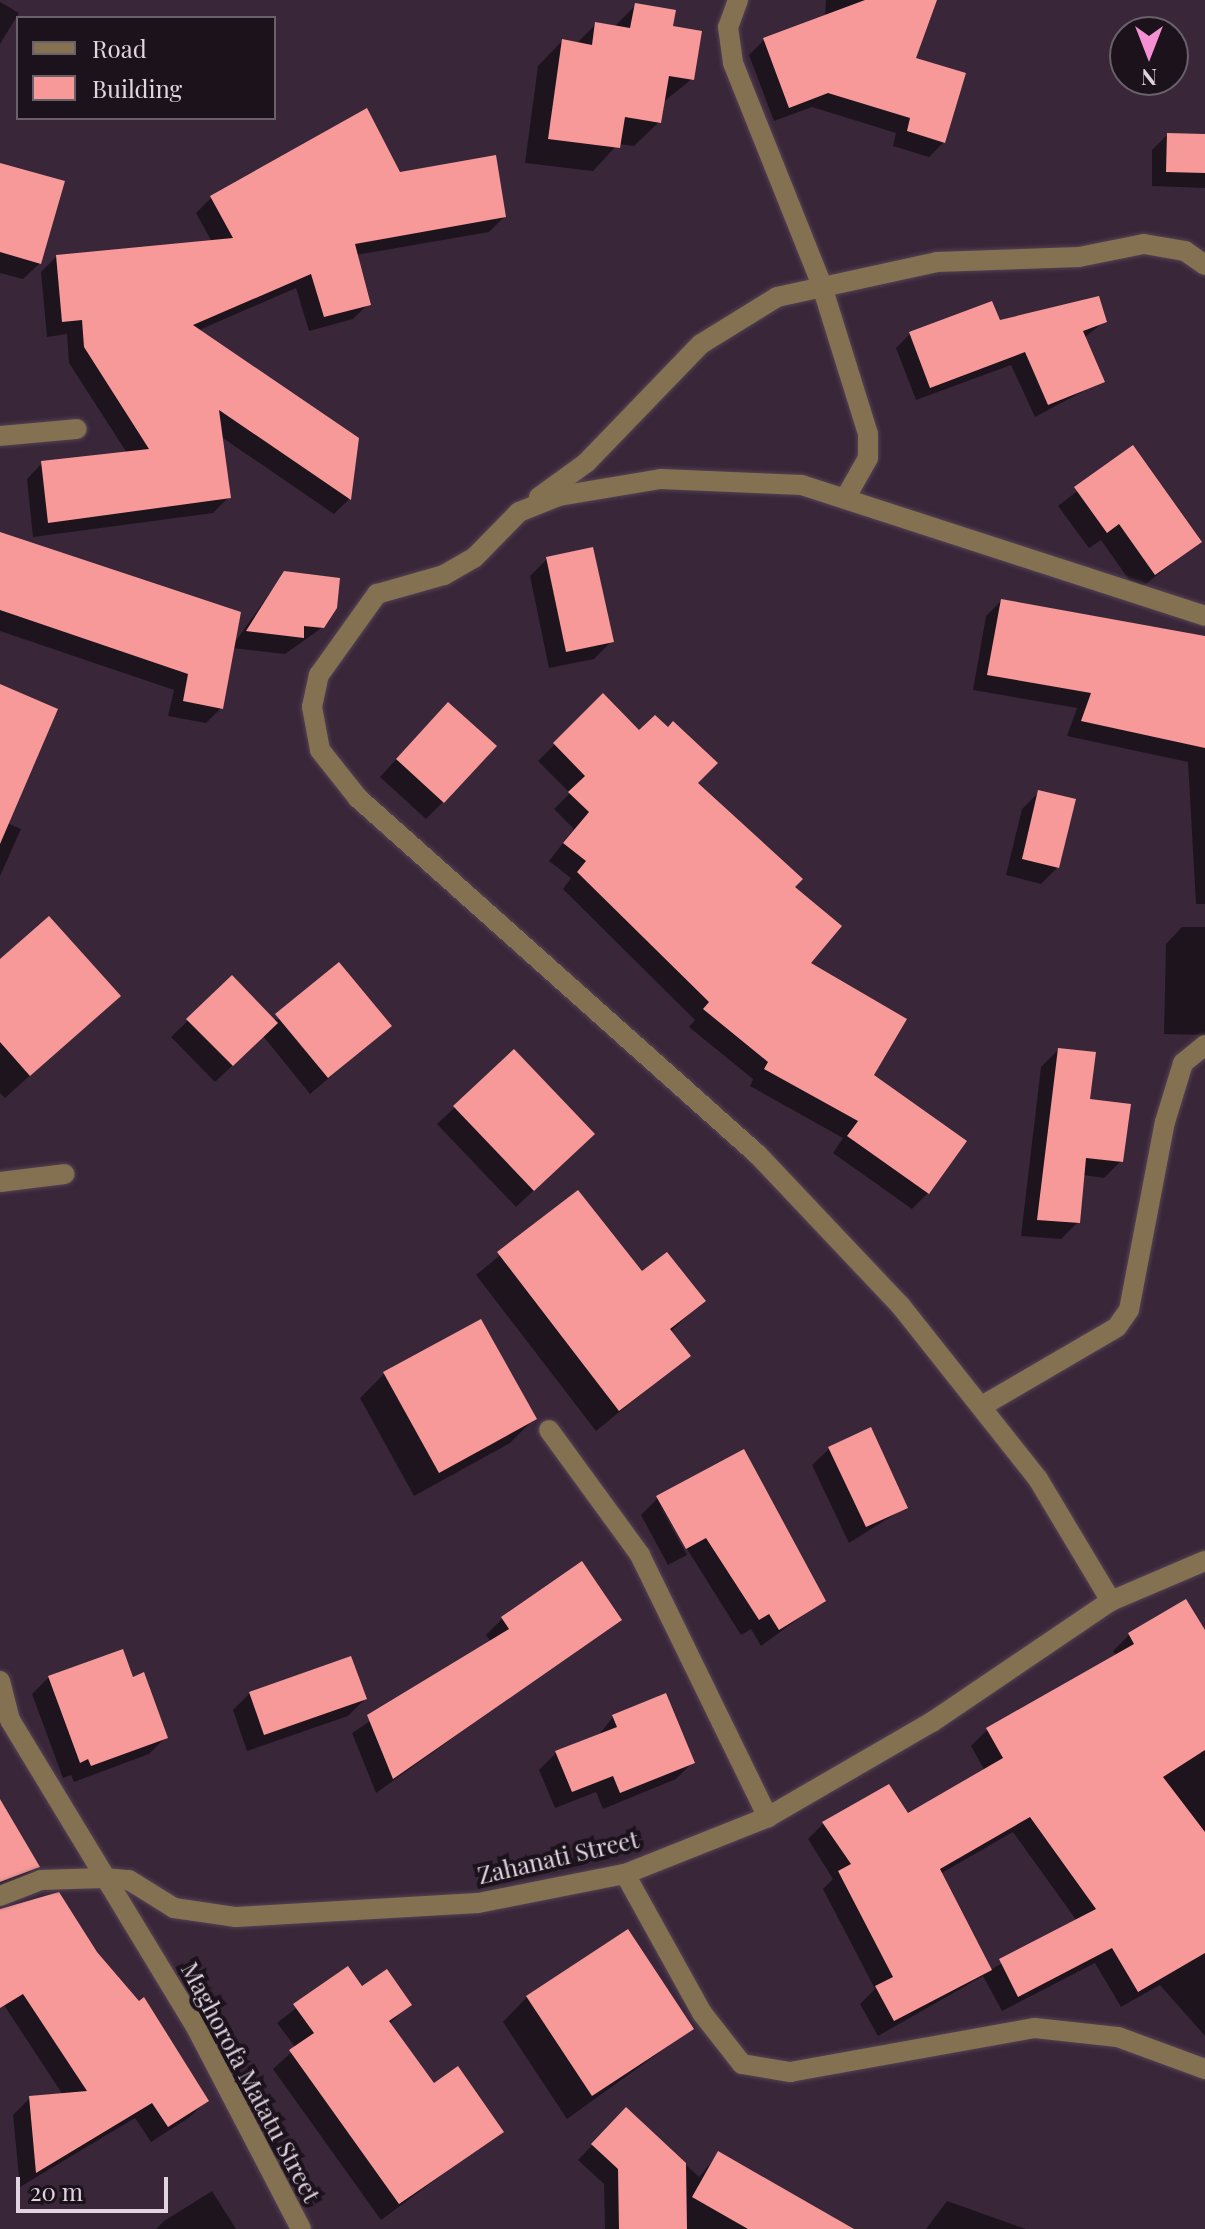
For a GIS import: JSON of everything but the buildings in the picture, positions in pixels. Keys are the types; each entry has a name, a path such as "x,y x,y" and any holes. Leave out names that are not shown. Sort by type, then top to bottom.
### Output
{"street":[{"path":"738,0 728,27 733,63 821,283 868,434 868,458 846,497"},
{"path":"1111,1601 1038,1479 900,1305 757,1154 358,798 320,750 312,707 319,675 351,621 377,594 444,575 474,558 519,512 586,463 701,344 777,297 821,283 937,262 1079,257 1144,244 1185,251 1205,265"},
{"path":"0,436 77,429"},
{"path":"519,512 559,496 661,479 733,477 846,497 1205,616"},
{"path":"982,1406 1117,1327 1129,1310 1165,1122 1183,1063 1205,1045"},
{"path":"0,1182 65,1174"},
{"path":"549,1430 640,1555 768,1817"},
{"name":"Zahanati Street","path":"0,1896 41,1880 129,1880 174,1908 236,1917 478,1903 625,1874 768,1817 932,1722 1111,1601 1205,1561"},
{"name":"Maghorofa Matatu Street","path":"0,1681 10,1720 205,2043 301,2229"},
{"path":"625,1874 702,2013 742,2064 790,2072 1035,2028 1118,2037 1205,2069"}]}
